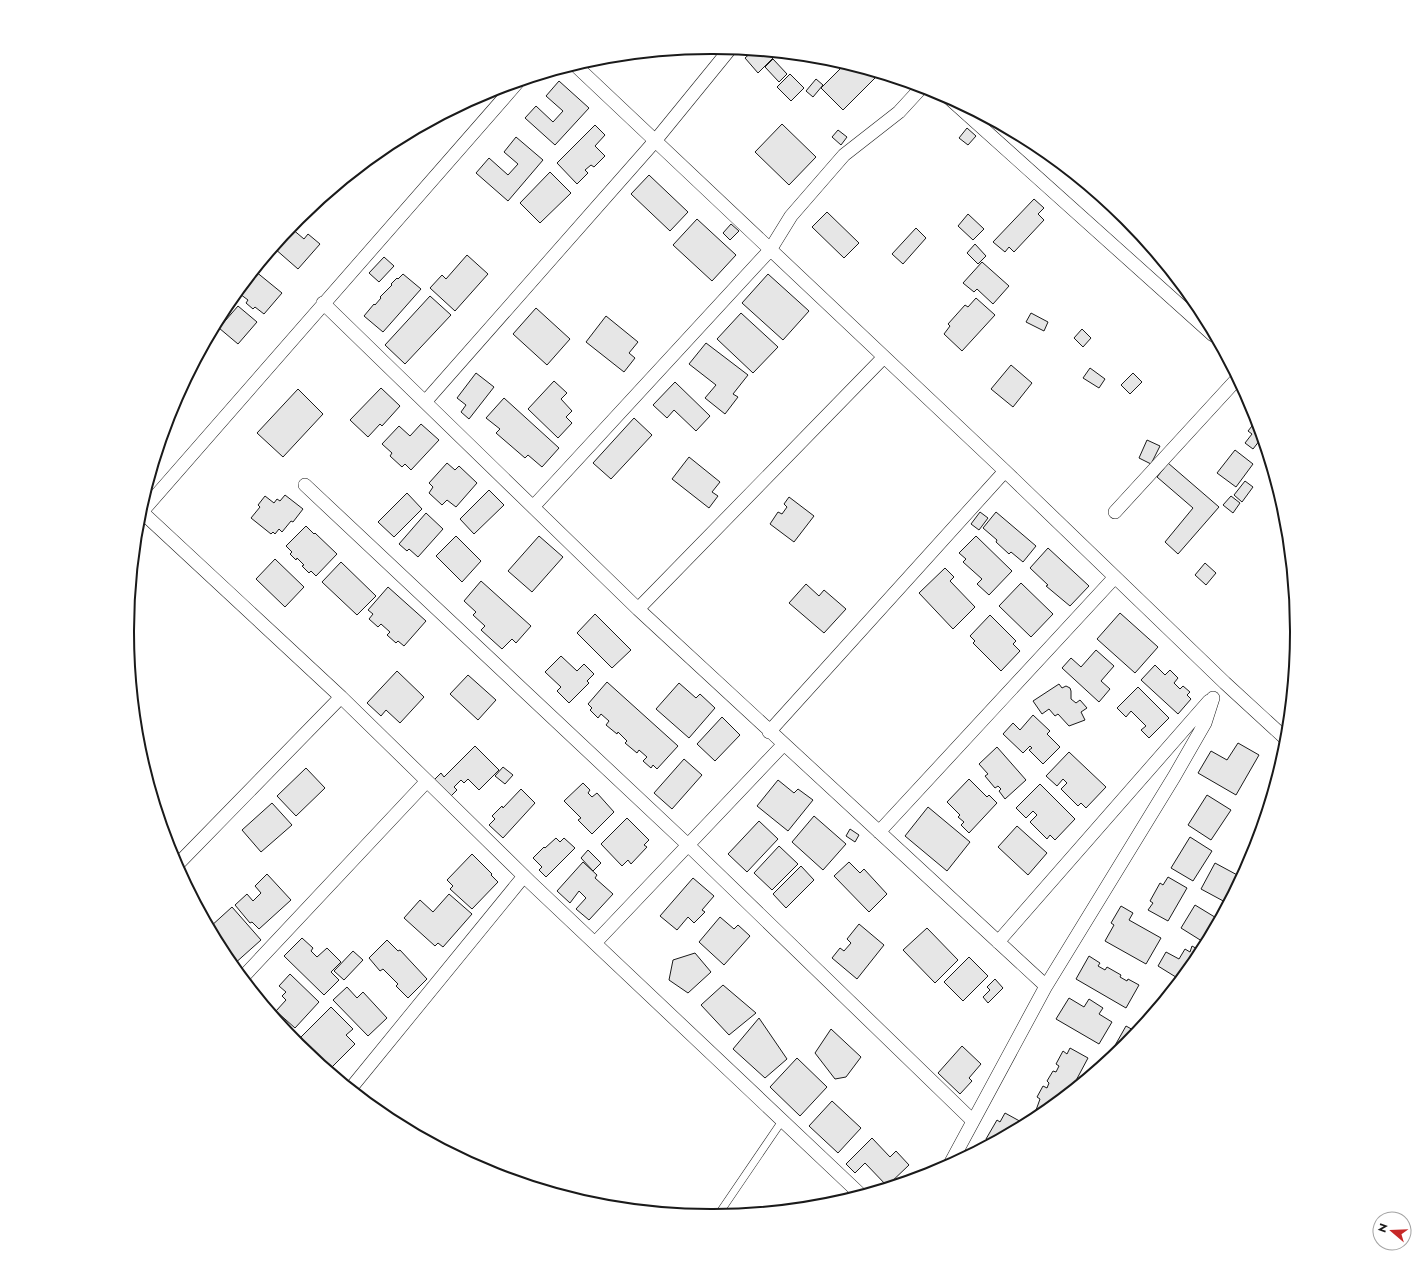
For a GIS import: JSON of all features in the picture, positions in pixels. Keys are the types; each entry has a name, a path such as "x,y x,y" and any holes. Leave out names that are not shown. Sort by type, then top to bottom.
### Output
{"street":[{"path":"425,402 655,141 726,54"},
{"path":"580,70 1280,733"},
{"path":"149,503 510,91"},
{"path":"533,507 770,250 791,216 844,155 899,112 917,92"},
{"path":"965,113 1199,323"},
{"path":"323,304 638,609 769,732 1046,986"},
{"path":"638,609 884,357"},
{"path":"1115,512 1233,383"},
{"path":"769,732 1004,471"},
{"path":"305,485 688,845 973,1121"},
{"path":"146,518 341,697 527,879 856,1190"},
{"path":"879,832 1115,577"},
{"path":"998,942 1226,683"},
{"path":"182,860 341,697"},
{"path":"955,1155 1046,986 1205,723 1213,698"},
{"path":"595,943 783,744"},
{"path":"247,973 427,781"},
{"path":"354,1085 527,879"},
{"path":"357,1087 527,879"}],"lane":[{"path":"722,1209 782,1121"}],"building":[{"path":"748,55 773,58 758,73 745,58"},
{"path":"773,59 787,74 779,82 765,67"},
{"path":"840,69 875,78 843,110 821,88"},
{"path":"790,74 804,88 791,101 777,87"},
{"path":"816,79 823,85 813,97 806,91"},
{"path":"559,81 589,108 555,145 525,118 536,106 553,122 563,111 546,96"},
{"path":"782,124 816,157 789,185 755,152"},
{"path":"595,125 605,135 595,146 605,156 594,167 591,165 585,170 588,173 577,184 557,163"},
{"path":"967,128 976,136 968,145 959,138"},
{"path":"838,130 847,137 841,145 832,137"},
{"path":"516,137 543,160 508,201 476,173 489,158 508,175 518,164 504,152"},
{"path":"550,172 571,193 540,223 520,203"},
{"path":"649,175 688,212 670,231 631,194"},
{"path":"1034,199 1044,208 1038,214 1044,220 1014,252 1009,247 1005,252 993,242"},
{"path":"827,212 859,243 844,258 812,227"},
{"path":"968,214 984,229 973,240 958,226"},
{"path":"697,219 736,255 712,281 673,245"},
{"path":"731,224 739,231 730,240 723,233"},
{"path":"916,228 926,238 903,264 892,254"},
{"path":"296,232 304,239 308,234 320,244 298,269 278,251"},
{"path":"975,244 986,256 978,264 967,253"},
{"path":"467,255 488,274 455,311 430,288 442,275 446,279"},
{"path":"384,257 394,266 379,282 369,273"},
{"path":"982,262 1009,286 993,304 977,289 974,292 963,283"},
{"path":"259,274 282,293 264,314 255,307 253,309 246,303 248,300 243,296"},
{"path":"403,274 421,289 383,332 364,316 392,285 391,284"},
{"path":"768,274 809,311 783,340 742,303"},
{"path":"430,296 451,315 405,364 385,345"},
{"path":"976,298 995,315 962,351 944,334 950,326 948,324 965,305 968,307"},
{"path":"238,306 257,322 238,344 221,329"},
{"path":"536,308 570,339 547,365 513,334"},
{"path":"741,313 778,347 753,373 717,339"},
{"path":"1031,313 1048,322 1044,331 1026,322"},
{"path":"606,316 638,342 629,353 635,358 624,372 586,342"},
{"path":"1082,329 1091,338 1083,347 1074,338"},
{"path":"706,343 748,375 733,394 738,397 725,414 705,398 716,385 689,364"},
{"path":"1011,365 1032,383 1013,407 991,389"},
{"path":"1090,368 1105,379 1099,388 1083,378"},
{"path":"476,373 494,387 469,419 461,412 466,405 457,398"},
{"path":"1133,373 1142,382 1130,394 1121,385"},
{"path":"554,381 567,393 561,399 572,411 566,417 572,423 558,438 528,409"},
{"path":"675,382 710,416 696,431 674,410 667,418 653,405"},
{"path":"381,388 400,406 382,426 380,424 368,437 350,420"},
{"path":"298,389 323,414 283,457 257,433"},
{"path":"504,398 559,448 542,467 528,455 525,458 496,433 500,429 486,418"},
{"path":"634,418 652,435 611,479 593,463"},
{"path":"421,424 439,440 411,470 405,464 402,467 390,456 392,453 382,444 399,426 410,436"},
{"path":"1252,426 1258,443 1253,449 1245,443 1252,434 1248,431"},
{"path":"1147,440 1160,446 1151,464 1139,458"},
{"path":"1235,450 1253,464 1236,487 1217,473"},
{"path":"689,457 720,482 712,492 718,496 709,508 672,479"},
{"path":"447,463 455,470 459,466 477,483 456,507 447,500 442,505 429,493 433,487 429,483"},
{"path":"1168,463 1219,507 1178,554 1165,542 1193,508 1157,477"},
{"path":"1245,481 1253,487 1242,502 1234,495"},
{"path":"489,490 504,505 474,534 460,519"},
{"path":"407,493 422,509 394,537 378,522"},
{"path":"285,495 303,509 293,522 291,521 282,532 279,529 275,534 273,532 271,534 251,518 260,507 258,505 265,496 274,503 277,499 280,501"},
{"path":"1231,496 1240,503 1233,513 1223,505"},
{"path":"789,497 814,516 794,542 770,524 778,512 782,514 787,507 784,504"},
{"path":"980,512 988,518 979,530 971,524"},
{"path":"996,512 1036,546 1023,562 1011,552 1009,554 996,542 997,540 983,528"},
{"path":"426,513 443,529 418,557 409,549 407,551 399,544"},
{"path":"306,526 337,554 316,576 311,571 309,573 297,558 296,560 290,554 292,552 286,546"},
{"path":"456,536 481,561 462,582 436,556"},
{"path":"539,536 563,557 532,592 508,571"},
{"path":"976,536 1012,571 989,595 977,584 982,579 963,562 966,559 959,553"},
{"path":"1048,548 1089,586 1070,606 1046,586 1048,585 1030,568"},
{"path":"275,559 304,587 285,607 256,579"},
{"path":"341,562 376,596 357,615 322,582"},
{"path":"1205,563 1216,573 1206,585 1195,575"},
{"path":"945,568 954,577 950,581 975,607 953,629 919,593"},
{"path":"481,581 531,626 516,643 512,639 502,649 481,630 485,626 473,615 476,612 464,601"},
{"path":"1021,583 1053,614 1031,637 999,606"},
{"path":"806,584 819,596 824,590 846,609 824,633 789,603"},
{"path":"388,587 426,621 404,646 398,641 396,643 387,635 390,632 381,624 378,627 369,619 373,614 368,610"},
{"path":"1120,613 1158,647 1135,673 1097,639"},
{"path":"595,614 631,650 612,668 577,633"},
{"path":"990,615 1016,641 1013,644 1020,651 1001,671 973,643 975,641 970,636"},
{"path":"1096,650 1114,666 1101,681 1110,689 1099,702 1062,668 1071,658 1081,667"},
{"path":"561,656 577,671 584,664 594,674 587,681 589,683 569,703 557,691 561,687 545,672"},
{"path":"1155,665 1165,675 1170,670 1178,678 1174,683 1180,689 1183,686 1190,692 1187,695 1191,699 1178,714 1141,680"},
{"path":"397,671 424,697 400,723 386,710 381,716 367,703"},
{"path":"468,675 496,700 478,720 450,694"},
{"path":"607,682 678,746 657,769 653,765 651,768 643,761 647,757 639,750 637,753 625,743 627,741 618,732 617,734 606,725 609,721 601,714 598,718 590,710 592,708 588,704"},
{"path":"679,683 696,698 700,694 715,708 689,738 656,709"},
{"path":"1059,684 1062,688 1066,686 1070,688 1071,699 1076,703 1080,700 1087,708 1081,712 1085,720 1069,726 1058,714 1055,716 1049,709 1042,714 1033,701"},
{"path":"1138,687 1169,718 1149,738 1141,730 1146,726 1131,711 1126,717 1117,708"},
{"path":"1033,715 1050,731 1047,734 1060,747 1043,764 1029,750 1032,748 1030,746 1023,753 1003,734 1013,723 1020,730"},
{"path":"722,717 740,735 715,761 697,744"},
{"path":"1238,743 1259,755 1236,795 1198,773 1211,751 1227,760"},
{"path":"475,746 499,770 479,790 468,779 464,783 461,780 454,787 457,790 450,797 433,781 441,773 444,777"},
{"path":"997,747 1026,780 1005,799 999,791 1001,789 998,786 995,788 985,776 988,774 979,764"},
{"path":"1069,752 1106,787 1086,808 1081,803 1078,806 1061,789 1067,783 1063,779 1057,786 1046,776"},
{"path":"684,759 702,775 672,809 654,793"},
{"path":"503,767 513,775 505,784 495,776"},
{"path":"306,768 325,788 296,816 277,796"},
{"path":"969,779 987,797 989,795 997,803 969,833 961,825 964,822 958,817 960,815 947,802"},
{"path":"778,780 794,793 798,789 813,800 788,831 757,806"},
{"path":"583,783 590,790 588,793 592,797 597,793 614,812 592,834 578,820 581,818 564,801"},
{"path":"1040,784 1075,819 1055,840 1050,835 1047,839 1030,822 1037,815 1033,811 1026,818 1016,808"},
{"path":"521,789 535,803 503,838 489,825 495,819 492,816 502,806 503,808"},
{"path":"1207,795 1231,810 1211,840 1188,825"},
{"path":"272,803 292,825 261,852 242,830"},
{"path":"928,807 970,842 947,871 905,836"},
{"path":"814,816 846,844 823,870 792,842"},
{"path":"627,818 649,840 644,845 647,847 631,864 628,860 622,866 601,844"},
{"path":"759,821 778,839 747,872 728,854"},
{"path":"1017,826 1047,853 1028,875 998,847"},
{"path":"850,829 859,835 855,842 846,836"},
{"path":"1190,837 1212,851 1193,881 1171,868"},
{"path":"556,838 560,842 564,838 575,848 546,877 539,870 542,867 533,858"},
{"path":"779,846 798,864 772,890 754,873"},
{"path":"588,850 601,863 593,871 581,858"},
{"path":"472,854 498,882 472,909 450,889 453,886 447,880"},
{"path":"583,862 597,875 595,878 613,894 589,920 576,909 586,898 579,891 570,903 557,891"},
{"path":"849,862 860,873 864,869 887,894 869,912 834,876"},
{"path":"1215,863 1236,874 1223,901 1201,889"},
{"path":"801,866 814,880 786,908 773,894"},
{"path":"267,874 291,900 259,929 252,922 250,923 235,905 247,894 253,901 261,893 255,886"},
{"path":"1168,877 1187,888 1168,921 1148,910 1153,903 1150,901 1160,883 1163,885"},
{"path":"693,878 714,896 702,910 705,912 694,923 688,917 677,930 660,916"},
{"path":"449,894 472,914 443,947 438,943 435,946 404,918 420,900 433,912"},
{"path":"1195,905 1214,917 1200,940 1181,928"},
{"path":"1121,906 1133,913 1129,920 1161,938 1146,964 1105,941 1114,925 1111,923"},
{"path":"232,907 261,940 238,961 214,923"},
{"path":"720,917 734,929 738,925 750,936 724,965 699,942"},
{"path":"859,924 884,945 857,979 832,958 840,948 844,951 851,943 847,939"},
{"path":"927,928 958,960 935,983 903,950"},
{"path":"302,938 313,948 311,951 317,957 327,948 341,962 331,972 339,980 324,995 284,956"},
{"path":"387,940 398,951 400,950 427,979 408,998 396,986 398,984 383,969 380,971 369,958"},
{"path":"1192,946 1195,948 1175,976 1158,966 1166,952 1179,959 1185,949 1190,952"},
{"path":"353,951 363,960 344,980 334,971"},
{"path":"695,953 711,972 688,993 669,980 673,960"},
{"path":"1089,956 1100,963 1098,966 1105,970 1107,967 1121,975 1120,977 1127,981 1128,979 1139,985 1126,1008 1076,979"},
{"path":"969,957 988,976 963,1001 944,982"},
{"path":"290,974 319,1002 295,1028 277,1010 286,1000 282,996 286,992 279,986"},
{"path":"995,979 1003,988 988,1003 983,997 990,990 987,987"},
{"path":"723,985 756,1013 729,1035 701,1005"},
{"path":"347,987 357,998 363,992 387,1018 368,1036 333,1000"},
{"path":"1069,998 1084,1007 1089,999 1103,1008 1099,1014 1112,1022 1099,1044 1056,1019"},
{"path":"331,1007 353,1029 346,1035 355,1044 332,1067 301,1037"},
{"path":"759,1018 787,1059 765,1078 733,1049"},
{"path":"1126,1026 1131,1029 1120,1040 1116,1044"},
{"path":"831,1029 861,1057 846,1077 835,1079 815,1053"},
{"path":"962,1046 981,1064 969,1078 972,1081 960,1094 938,1073"},
{"path":"1070,1048 1088,1058 1076,1080 1036,1110 1040,1099 1037,1097 1043,1086 1047,1088 1049,1083 1047,1081 1053,1071 1056,1072 1059,1066 1056,1064 1063,1051 1067,1054"},
{"path":"797,1058 827,1087 800,1116 770,1087"},
{"path":"832,1101 861,1128 838,1153 809,1126"},
{"path":"1005,1113 1019,1121 986,1139 997,1120 1000,1122"},
{"path":"872,1138 890,1157 896,1151 909,1165 894,1179 883,1182 865,1163 855,1173 846,1164"}]}
